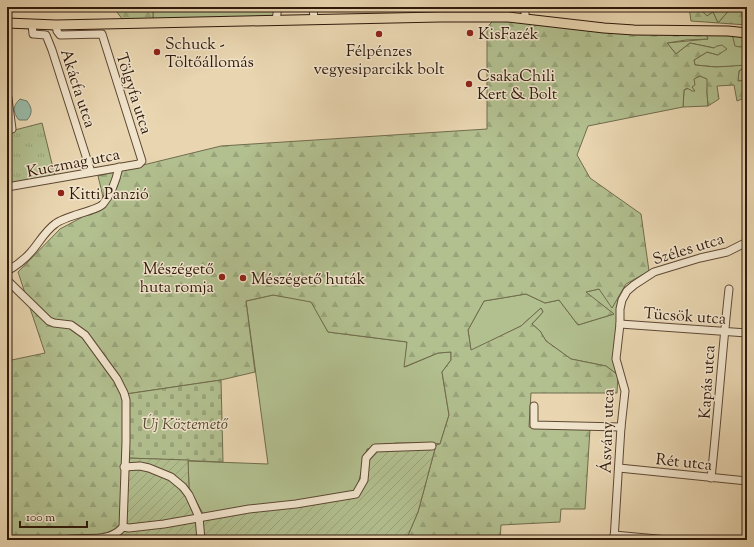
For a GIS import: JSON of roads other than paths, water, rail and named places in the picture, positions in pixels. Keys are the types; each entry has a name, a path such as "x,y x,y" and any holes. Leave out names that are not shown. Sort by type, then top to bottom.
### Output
{"main road":[{"path":"7,23 56,24 508,17 611,28 721,30 747,33"}],"street":[{"path":"276,20 278,7"},
{"path":"313,7 314,19"},
{"path":"525,7 525,19"},
{"name":"Akácfa utca","path":"32,24 33,34 46,35 52,50 91,172"},
{"path":"56,24 57,31 60,35"},
{"name":"Tölgyfa utca","path":"60,35 102,34 142,161"},
{"path":"46,35 60,35"},
{"path":"7,91 12,129"},
{"name":"Kuczmag utca","path":"7,187 139,164 142,161"},
{"path":"7,271 17,266 55,224 65,218 102,205 112,190 119,167"},
{"name":"Széles utca","path":"620,324 620,309 622,300 627,291 654,272 700,258 727,252 747,242"},
{"path":"7,280 44,318 54,323 71,325 85,335 122,387 126,400 123,527 115,534 108,537 62,540"},
{"name":"Kapás utca","path":"711,478 729,289"},
{"name":"Tücsök utca","path":"620,324 747,333"},
{"name":"Ásvány utca","path":"614,538 621,427 625,390 616,359 620,324"},
{"path":"534,406 534,425 621,427"},
{"path":"123,527 129,528 164,524 249,509 296,504 356,494 364,480 366,458 375,448 432,446"},
{"path":"124,467 140,466 149,468 171,477 183,487 189,495 199,517 201,540"},
{"name":"Rét utca","path":"619,468 747,481"},
{"path":"614,538 668,540"}],"place":[{"name":"KisFazék","path":"470,33"},
{"name":"Félpénzes vegyesiparcikk bolt","path":"379,34"},
{"name":"Schuck - Töltőállomás","path":"157,52"},
{"name":"CsakaChili Kert & Bolt","path":"469,84"},
{"name":"Kitti Panzió","path":"61,193"},
{"name":"Mészégető huta romja","path":"222,277"},
{"name":"Mészégető huták","path":"243,278"}],"park label":[{"name":"Új Köztemető","path":"185,423"}]}
